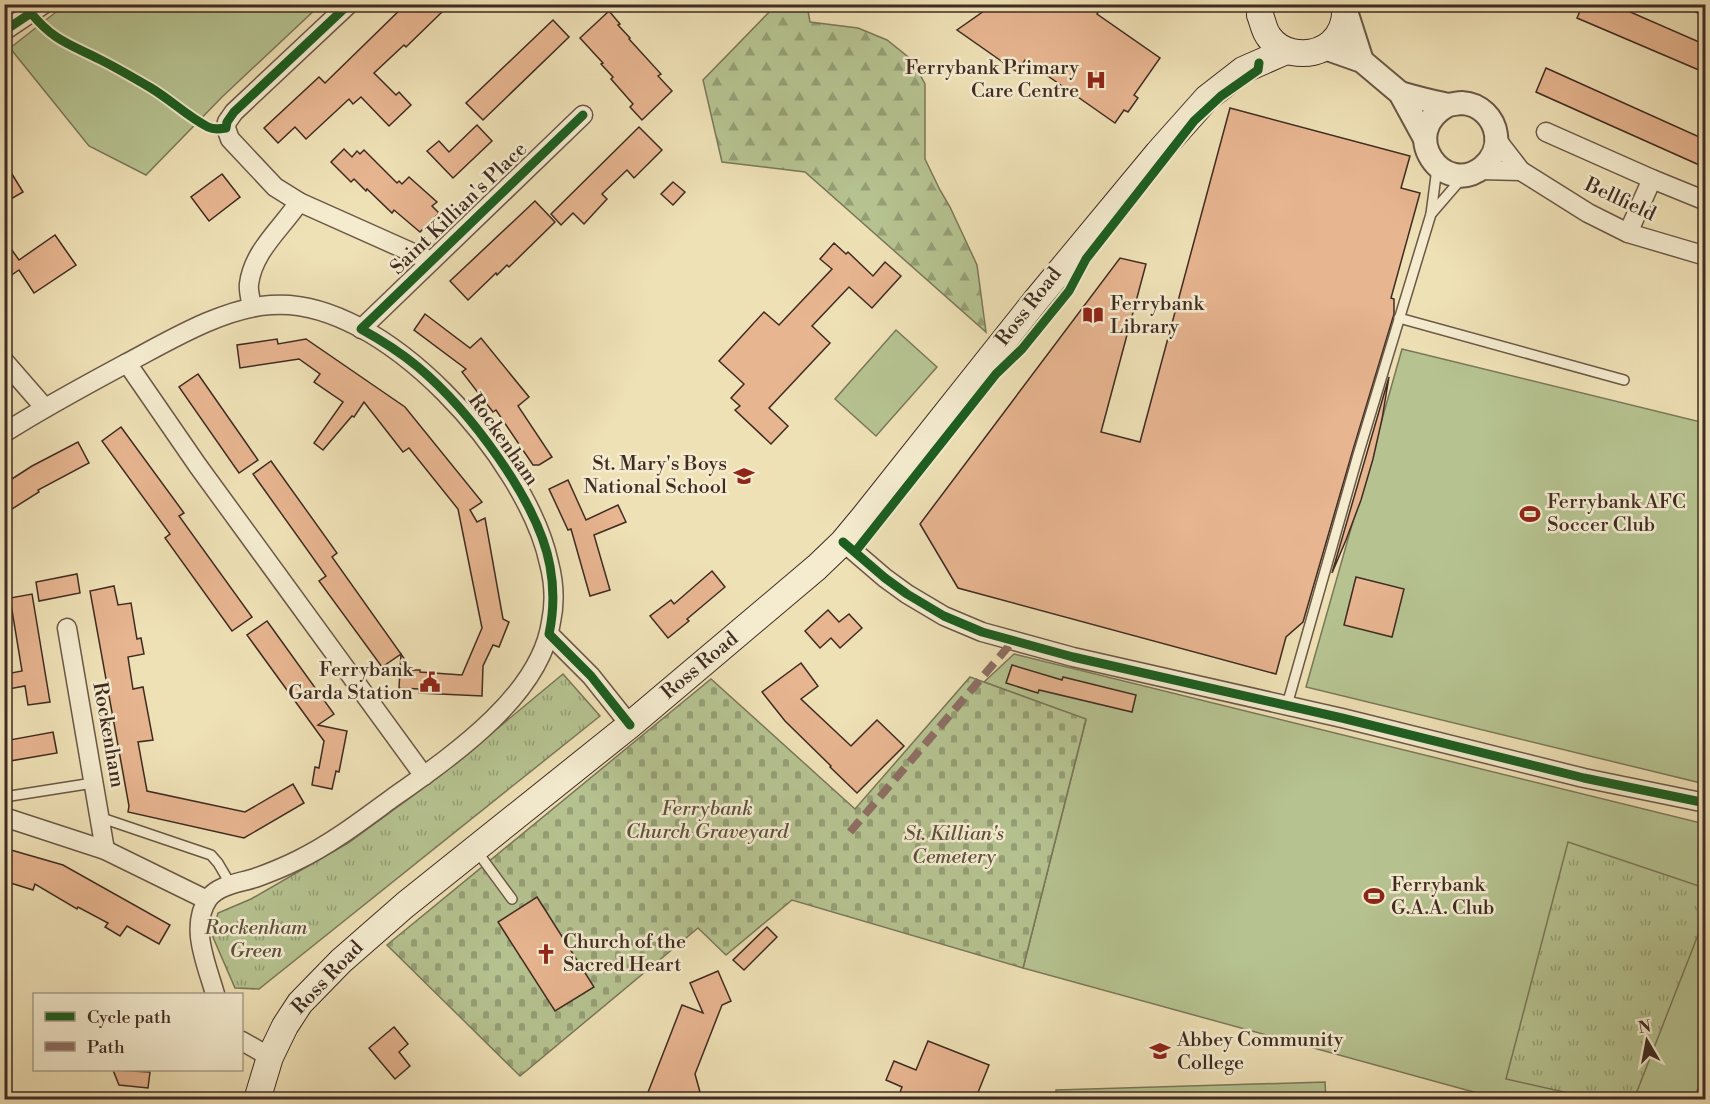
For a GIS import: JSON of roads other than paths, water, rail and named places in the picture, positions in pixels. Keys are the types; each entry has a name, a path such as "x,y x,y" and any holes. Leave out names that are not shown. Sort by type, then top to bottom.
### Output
{"main road":[{"path":"1261,10 1267,35 1273,42 1286,51 1304,54 1325,48 1333,42 1342,30 1345,8"},
{"path":"1243,70 1261,10"},
{"name":"Ross Road","path":"257,1100 270,1057 294,1012 318,984 378,928 630,725 800,583 843,542 1037,299 1158,153 1207,98 1243,70 1286,51"}],"street":[{"path":"4,31 44,4"},
{"name":"Saint Killian's Place","path":"350,4 234,112 227,122 227,133 234,144 275,186 299,202 431,261"},
{"path":"1701,4 1706,6"},
{"path":"1345,8 1362,61"},
{"path":"1325,48 1362,61 1400,93 1424,137"},
{"path":"1400,93 1448,105"},
{"path":"1472,172 1489,162 1495,151 1497,140 1495,128 1490,118 1471,104 1448,105 1431,118 1424,137 1425,148 1437,167 1446,172 1472,172 1521,171"},
{"name":"Saint Killian's Place","path":"361,329 583,115"},
{"path":"1546,132 1706,201"},
{"name":"Bellfield","path":"1497,140 1521,171 1588,213 1628,233 1706,256"},
{"path":"1628,233 1652,179"},
{"path":"252,307 249,284 254,267 268,243 299,202"},
{"name":"Rockenham","path":"4,433 127,363 207,323 252,307 275,304 300,306 329,315 361,329 404,356 441,388 477,428 514,483 534,521 550,564 553,594 552,616 549,634 539,658 509,702 478,732 424,776 345,832 283,868 231,885 215,892 207,900"},
{"path":"4,361 45,408"},
{"path":"127,363 198,466 424,776"},
{"path":"843,542 907,594 944,616 982,632 1074,657 1287,705 1584,778 1706,803"},
{"name":"Rockenham","path":"67,628 105,850"},
{"path":"549,634 591,676 630,725"},
{"path":"4,817 105,850 207,900 201,915 200,936 215,993"},
{"path":"243,1042 270,1057"}],"lane":[{"path":"1287,705 1358,455 1431,214 1437,167"},
{"path":"1431,214 1472,172"},
{"path":"1400,318 1624,380"},
{"path":"4,797 93,783"},
{"path":"99,817 211,855 231,885"},
{"path":"475,848 512,899"}],"place":[{"name":"Ferrybank Primary Care Centre","path":"1096,80"},
{"name":"Ferrybank Library","path":"1093,315"},
{"name":"St. Mary's Boys National School","path":"744,476"},
{"name":"Ferrybank AFC Soccer Club","path":"1530,514"},
{"name":"Ferrybank Garda Station","path":"430,682"},
{"name":"Ferrybank G.A.A. Club","path":"1374,896"},
{"name":"Church of the Sacred Heart","path":"546,954"},
{"name":"Abbey Community College","path":"1160,1051"}],"park label":[{"name":"Ferrybank Church Graveyard","path":"707,820"},
{"name":"St. Killian's Cemetery","path":"954,846"},
{"name":"Rockenham Green","path":"256,940"}]}
